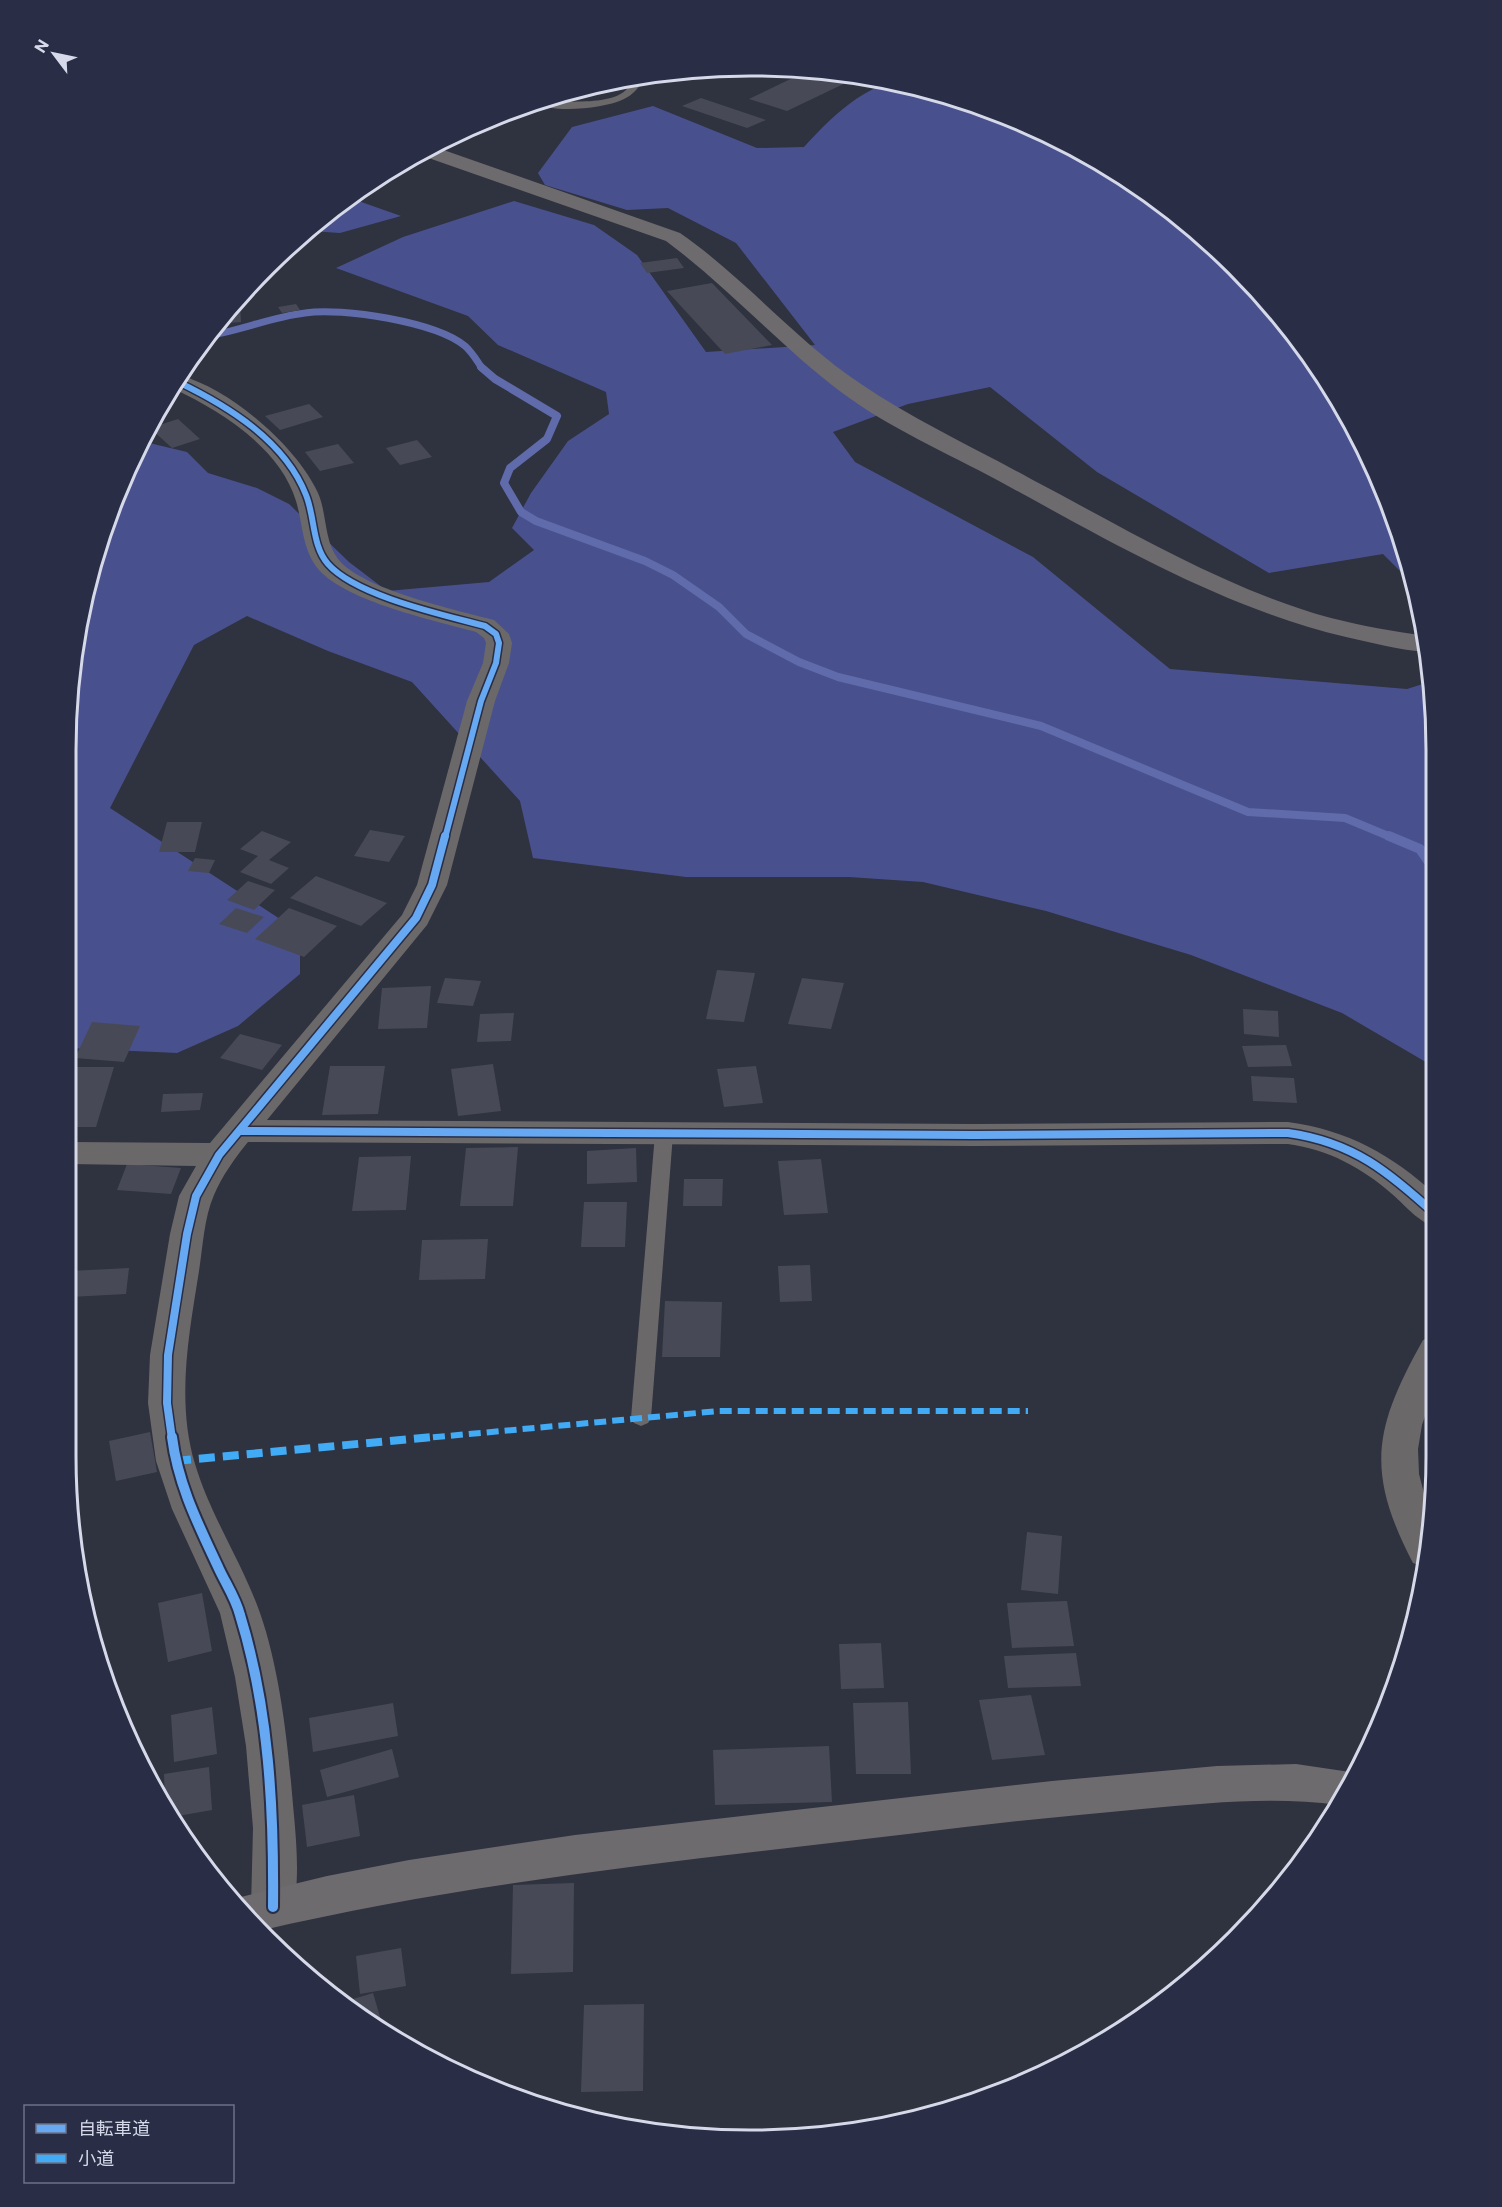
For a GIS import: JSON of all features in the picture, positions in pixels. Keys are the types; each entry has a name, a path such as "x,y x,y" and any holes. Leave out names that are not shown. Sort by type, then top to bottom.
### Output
{"street":[{"path":"437,155 673,237 708,262 804,352 852,389 1178,568 1242,597 1319,624 1417,642"},
{"path":"184,385 207,396 242,421 287,462 300,480 308,498 321,549 329,564 340,574 395,599 485,626 496,634 499,643 496,663 481,701 432,885 416,918 229,1143 196,1196 187,1234 168,1355 167,1402 175,1461 192,1509 240,1612 255,1677 267,1746 274,1828 259,1911 411,1879 567,1854 981,1806 1269,1781 1338,1787"},
{"path":"76,1153 229,1143 664,1134 1304,1134 1339,1142 1358,1151 1396,1179 1426,1206"},
{"path":"1420,1541 1402,1499 1399,1440 1410,1397 1426,1367"}],"lane":[{"path":"556,105 622,98 633,91 636,86"},
{"path":"642,1418 664,1134"}],"shaded area":[{"path":"876,88 883,89 968,112 1049,146 1126,190 1196,244 1258,306 1312,376 1335,414 1374,493 1402,573 1383,554 1269,573 1097,472 990,387 908,404 833,432 855,462 1033,557 1170,669 1407,689 1422,684 1426,751 1426,1062 1342,1013 1191,955 1046,911 923,882 849,877 686,877 533,858 520,801 412,682 328,651 247,616 194,645 110,808 300,932 300,974 238,1026 177,1053 76,1048 76,751 82,663 99,576 112,534 151,443 187,452 208,473 257,488 289,504 349,562 387,591 489,582 534,550 512,528 531,493 568,441 609,414 606,392 498,345 468,316 336,268 403,237 514,201 594,225 637,255 706,352 815,345 736,243 668,208 627,210 545,185 538,173 572,127 653,106 757,148 804,147 845,107"},
{"path":"360,202 401,216 340,233 321,232"}],"building":[{"path":"793,78 845,83 787,111 749,99"},
{"path":"701,98 766,120 747,128 682,106"},
{"path":"677,258 684,268 647,273 640,263"},
{"path":"712,283 772,345 725,354 667,291"},
{"path":"296,304 300,310 282,313 278,307"},
{"path":"240,310 241,322 230,323"},
{"path":"309,404 323,417 280,430 265,416"},
{"path":"178,419 200,439 172,448 156,434 161,424"},
{"path":"417,440 432,457 400,465 386,448"},
{"path":"338,444 354,463 320,471 305,452"},
{"path":"167,822 202,822 195,852 159,852"},
{"path":"370,830 405,836 389,862 354,856"},
{"path":"262,831 291,842 269,860 289,868 271,884 240,872 258,856 240,849"},
{"path":"195,858 215,860 209,873 188,871"},
{"path":"316,876 387,903 361,926 290,898"},
{"path":"248,881 275,890 254,910 227,900"},
{"path":"236,908 264,917 247,933 219,924"},
{"path":"289,908 337,926 304,957 255,939"},
{"path":"717,970 755,973 744,1022 706,1019"},
{"path":"445,978 481,981 473,1006 437,1003"},
{"path":"802,978 844,983 831,1029 788,1024"},
{"path":"431,986 427,1028 378,1029 382,988"},
{"path":"1243,1009 1278,1011 1279,1037 1244,1034"},
{"path":"514,1013 511,1041 477,1042 480,1014"},
{"path":"92,1022 140,1026 124,1062 76,1058"},
{"path":"240,1034 282,1045 262,1070 220,1058"},
{"path":"1286,1045 1292,1066 1248,1067 1242,1046"},
{"path":"493,1064 501,1111 458,1116 451,1069"},
{"path":"330,1066 385,1066 378,1114 322,1115"},
{"path":"756,1066 763,1103 724,1107 717,1069"},
{"path":"76,1067 114,1067 96,1127 76,1127"},
{"path":"1251,1076 1294,1078 1297,1103 1253,1101"},
{"path":"203,1093 200,1110 161,1112 163,1094"},
{"path":"518,1147 513,1206 460,1206 466,1148"},
{"path":"636,1148 637,1182 587,1184 587,1151"},
{"path":"411,1156 406,1210 352,1211 359,1157"},
{"path":"821,1159 828,1213 784,1215 778,1161"},
{"path":"127,1164 181,1168 171,1194 117,1190"},
{"path":"684,1179 723,1179 722,1206 683,1206"},
{"path":"584,1202 627,1202 625,1247 581,1247"},
{"path":"488,1239 485,1279 419,1280 422,1240"},
{"path":"810,1265 812,1301 780,1302 778,1266"},
{"path":"129,1268 126,1294 76,1297 76,1271"},
{"path":"665,1301 722,1302 720,1357 662,1357"},
{"path":"150,1432 157,1472 116,1481 109,1441"},
{"path":"1027,1532 1062,1536 1058,1594 1021,1590"},
{"path":"202,1593 212,1651 168,1662 158,1603"},
{"path":"1067,1601 1074,1646 1012,1648 1007,1603"},
{"path":"881,1643 884,1688 841,1689 839,1644"},
{"path":"1076,1653 1081,1686 1008,1688 1004,1656"},
{"path":"1031,1695 1045,1755 992,1760 979,1700"},
{"path":"908,1702 911,1774 856,1774 853,1703"},
{"path":"393,1703 398,1736 313,1752 309,1718"},
{"path":"212,1707 217,1754 174,1762 171,1715"},
{"path":"829,1746 832,1802 715,1805 713,1750"},
{"path":"392,1749 399,1777 327,1797 320,1770"},
{"path":"209,1767 212,1810 181,1815 165,1788 164,1774"},
{"path":"354,1795 360,1836 307,1847 302,1805"},
{"path":"574,1883 573,1972 511,1974 513,1885"},
{"path":"401,1948 406,1986 360,1994 356,1956"},
{"path":"373,1993 381,2020 376,2017 352,1999"},
{"path":"644,2004 643,2091 581,2092 584,2005"}],"waterway":[{"path":"222,333 305,313 364,314 411,323 451,337 468,348 482,368"},
{"path":"482,368 495,379 557,416 547,439 510,468 504,483 521,512 536,521 645,561 673,575 719,607 746,634 799,662 838,677 1041,726 1248,812 1345,818 1393,838"},
{"path":"1389,836 1420,849 1426,858"}],"marked path":[{"path":"175,1461 719,1411 1028,1411"}],"cycle path":[{"path":"185,385 234,413 285,459 306,494 323,556 328,564 340,574 357,584 401,602 485,626 496,634 499,643 496,663 481,701 432,885 416,918 353,997 219,1155 196,1196 187,1234 168,1355 167,1403 175,1461 191,1509 240,1613 255,1677 267,1746 274,1828 273,1907"},
{"path":"240,1131 974,1135 1288,1133 1311,1136 1351,1150 1386,1171 1426,1206"}]}
